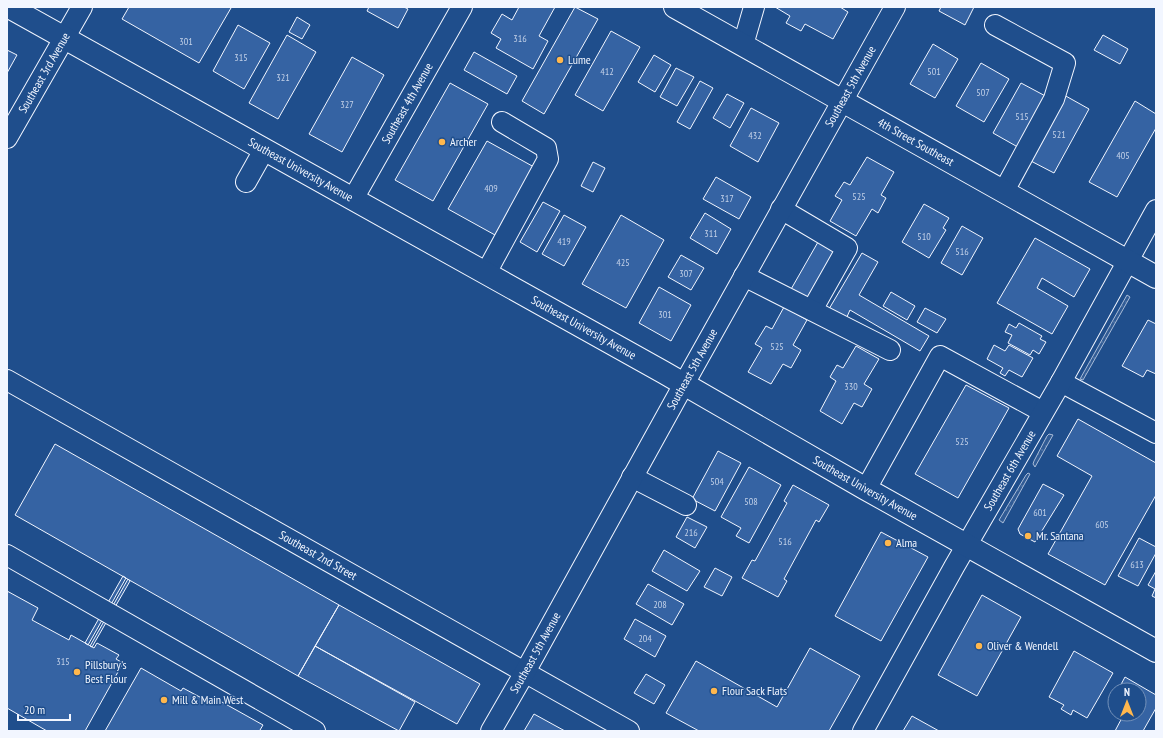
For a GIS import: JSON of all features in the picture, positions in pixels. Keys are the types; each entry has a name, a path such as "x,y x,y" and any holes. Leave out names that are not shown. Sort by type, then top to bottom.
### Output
{"main road":[{"name":"Southeast University Avenue","path":"10,7 684,384 866,489 1156,651"},
{"name":"4th Street Southeast","path":"675,7 1156,277"}],"street":[{"name":"Southeast 3rd Avenue","path":"7,138 82,7"},
{"name":"Southeast 4th Avenue","path":"353,199 462,7"},
{"path":"743,45 754,7"},
{"name":"Southeast 5th Avenue","path":"491,731 842,100 890,8"},
{"path":"995,25 1065,64 1054,99 1004,191"},
{"path":"486,273 548,159 546,148 502,122"},
{"path":"246,182 264,150"},
{"path":"781,209 847,248 812,310"},
{"name":"Southeast 6th Avenue","path":"864,731 1156,210"},
{"path":"744,276 890,350"},
{"path":"866,489 940,356 1043,412"},
{"name":"Southeast 2nd Street","path":"7,380 629,731"},
{"path":"1060,382 1156,433"},
{"path":"632,477 686,504"},
{"path":"7,555 315,731"}],"shaded area":[{"path":"1127,295 1130,297 1083,380 1080,379"},
{"path":"1049,434 1053,435 1035,467 1033,464 1034,461"},
{"path":"1028,473 1030,474 1003,523 999,520"}],"building":[{"path":"129,7 231,8 199,63 122,19"},
{"path":"369,7 404,7 408,9 398,28 367,11"},
{"path":"519,7 555,7 539,36 548,41 533,69 496,48 501,39 491,33 502,14 512,20"},
{"name":"Lume","path":"575,7 598,19 544,114 522,101"},
{"path":"775,7 840,7 848,12 833,39 805,24 801,31 786,23 790,16"},
{"path":"941,7 974,7 965,25 939,11"},
{"path":"297,17 310,25 302,39 289,32"},
{"path":"238,25 270,43 244,89 213,71"},
{"path":"611,31 640,47 603,111 575,95"},
{"path":"287,35 316,52 278,119 249,103"},
{"path":"1103,35 1128,49 1120,64 1094,50"},
{"path":"933,44 958,59 935,98 910,84"},
{"path":"7,50 17,55 7,73"},
{"path":"474,52 517,76 507,94 464,70"},
{"path":"654,55 671,65 655,92 638,82"},
{"path":"352,57 384,75 342,152 309,134"},
{"path":"981,63 1009,79 984,122 956,106"},
{"path":"676,68 694,77 677,106 660,97"},
{"path":"700,81 713,88 690,129 677,122"},
{"name":"Archer","path":"450,83 488,104 433,201 395,180"},
{"path":"1021,83 1051,99 1023,150 993,133"},
{"path":"727,94 744,103 730,128 713,118"},
{"path":"1064,95 1089,109 1054,173 1029,160"},
{"path":"1135,101 1156,114 1156,128 1117,197 1089,182"},
{"path":"751,108 779,123 758,162 730,146"},
{"path":"487,141 534,167 495,235 448,209"},
{"path":"867,157 894,172 881,195 886,198 878,213 872,209 856,236 830,221 842,200 835,196 844,182 850,185"},
{"path":"593,162 605,168 593,192 581,186"},
{"path":"716,177 751,197 739,219 703,199"},
{"path":"543,202 560,211 537,252 520,242"},
{"path":"924,204 949,218 943,228 946,230 929,258 902,242"},
{"path":"705,213 731,229 717,254 690,238"},
{"path":"564,215 586,227 564,266 542,254"},
{"path":"621,215 664,240 626,308 582,284"},
{"path":"962,226 983,238 962,275 941,263"},
{"path":"1035,238 1090,269 1074,297 1042,278 1037,288 1068,306 1052,334 997,303"},
{"path":"818,242 834,251 806,300 790,291"},
{"path":"862,253 878,262 859,295 929,336 920,351 850,310 846,319 829,309"},
{"path":"681,255 704,268 691,290 668,277"},
{"path":"659,287 691,305 671,341 639,323"},
{"path":"891,292 915,306 907,320 883,306"},
{"path":"784,307 807,320 793,345 801,350 791,368 783,364 771,384 748,372 762,348 755,344 766,326 772,329"},
{"path":"925,308 946,319 937,333 917,322"},
{"path":"1148,320 1156,324 1156,374 1147,370 1143,377 1122,366"},
{"path":"1019,323 1042,336 1040,339 1046,342 1039,354 1033,350 1030,355 1008,343 1012,335 1005,332 1009,324 1016,328"},
{"path":"994,345 1005,351 1009,345 1033,358 1022,377 1009,370 1005,376 1000,373 1003,368 987,359"},
{"path":"856,346 879,359 864,384 872,389 862,407 854,403 842,424 820,411 836,381 830,377 837,365 843,368"},
{"path":"966,385 1009,408 958,498 915,474"},
{"path":"1078,419 1156,463 1156,495 1105,585 1048,554 1092,476 1057,456"},
{"path":"55,444 339,605 298,676 15,515"},
{"path":"718,451 741,463 715,511 692,499"},
{"path":"749,467 781,485 749,543 736,536 741,528 721,517"},
{"path":"1043,484 1064,495 1035,542 1020,534 1018,529"},
{"path":"793,485 829,505 819,522 816,520 784,579 787,581 778,597 742,578 752,560 755,561 787,503 784,501"},
{"path":"687,517 707,527 695,548 676,537"},
{"path":"881,532 928,557 881,641 835,616"},
{"path":"1139,538 1156,547 1156,553 1138,586 1118,576"},
{"path":"664,550 700,571 687,591 652,571"},
{"path":"715,568 732,577 722,596 704,587"},
{"path":"1156,571 1156,598 1152,596 1155,589 1148,585"},
{"path":"123,576 126,578 88,645 85,643"},
{"path":"128,579 130,581 92,647 90,646"},
{"path":"648,584 684,604 672,625 636,604"},
{"path":"7,591 38,608 32,620 69,640 71,635 94,648 97,643 119,655 116,659 123,663 85,731 47,731 7,708"},
{"name":"Oliver & Wendell","path":"982,595 1021,617 977,696 938,675"},
{"path":"339,605 480,684 457,724 315,646"},
{"path":"635,619 666,636 655,657 624,639"},
{"path":"315,646 415,702 399,731 298,676"},
{"name":"Flour Sack Flats","path":"810,648 860,676 829,731 699,731 666,713 696,661 777,707"},
{"path":"1074,651 1113,673 1087,718 1073,710 1071,715 1061,709 1064,705 1049,697"},
{"name":"Mill & Main West","path":"141,668 181,691 183,688 209,702 213,697 263,725 260,730 262,731 105,731"},
{"path":"646,674 665,685 654,704 634,693"},
{"path":"1125,677 1134,682 1122,682"},
{"path":"1147,690 1156,695 1156,708 1143,731 1115,731 1120,722 1147,722"},
{"path":"534,714 554,725 565,731 524,731"},
{"path":"912,716 939,731 903,731"}],"place":[{"name":"Lume","path":"560,60"},
{"name":"Archer","path":"442,142"},
{"name":"Mr. Santana","path":"1028,536"},
{"name":"Alma","path":"888,543"},
{"name":"Oliver & Wendell","path":"979,646"},
{"name":"Pillsbury's Best Flour","path":"77,672"},
{"name":"Flour Sack Flats","path":"714,691"},
{"name":"Mill & Main West","path":"164,700"}]}
